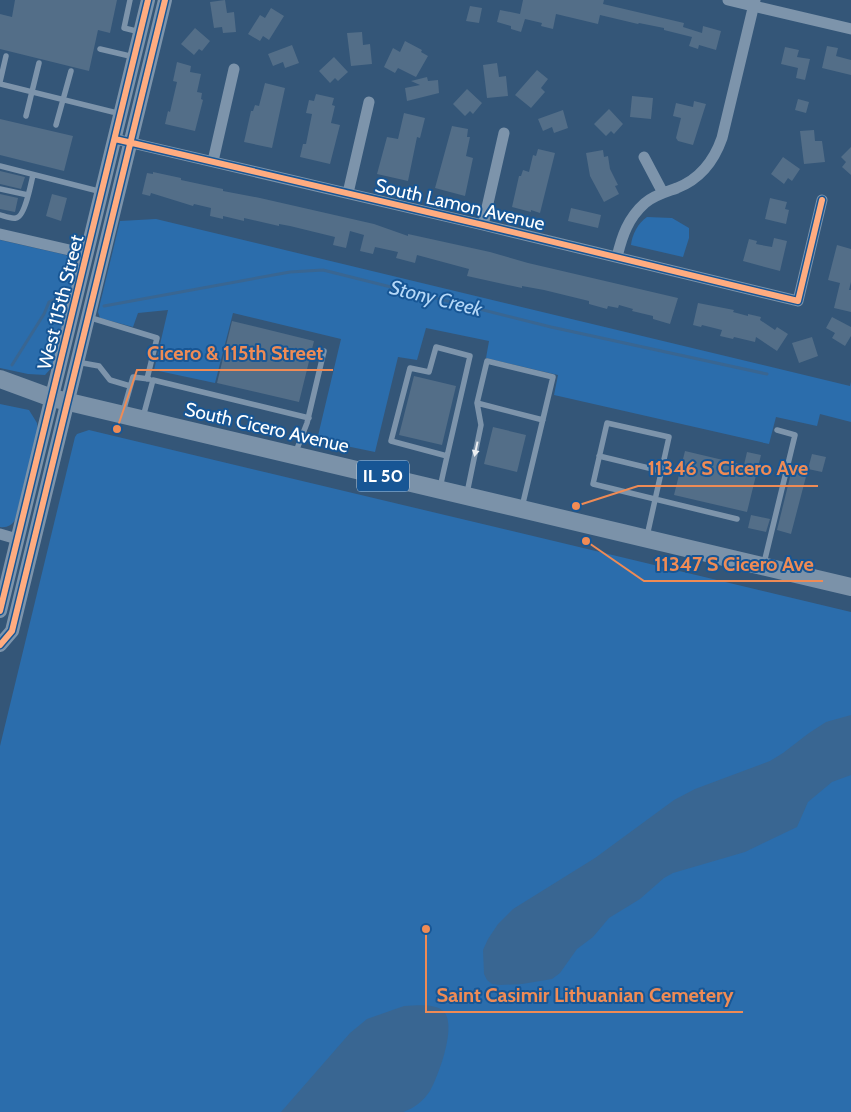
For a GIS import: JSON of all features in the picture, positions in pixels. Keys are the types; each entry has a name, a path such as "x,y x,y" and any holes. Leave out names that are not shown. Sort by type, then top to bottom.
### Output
{"main road":[{"name":"IL 50","path":"0,379 60,400"},
{"name":"IL 50","path":"0,392 60,400"},
{"name":"South Cicero Avenue","path":"60,400 851,587"}],"street":[{"name":"West 115th Street","path":"0,644 12,631 60,400 87,254 148,0"},
{"name":"West 115th Street","path":"0,611 18,539 60,400 77,362 165,0"},
{"path":"728,0 754,3 851,29"},
{"path":"617,257 623,234 631,219 646,202 663,193 679,188 700,174 710,164 716,153 722,138 754,3"},
{"path":"213,161 234,69"},
{"path":"348,193 369,102"},
{"path":"483,225 504,133"},
{"name":"South Lamon Avenue","path":"115,138 798,301 822,200"},
{"path":"644,157 663,193"},
{"path":"0,234 87,254"},
{"path":"0,534 18,539"}],"lane":[{"path":"130,0 124,28 140,32"},
{"path":"100,49 134,57"},
{"path":"6,56 0,83 121,114"},
{"path":"26,116 39,64"},
{"path":"56,125 71,71"},
{"path":"0,166 102,192"},
{"path":"0,215 19,217 24,210 33,175"},
{"path":"0,189 28,195"},
{"path":"88,317 157,338 142,419"},
{"path":"439,490 447,456 470,356 436,347 429,372 410,368 391,441 447,456"},
{"path":"295,455 309,418 324,350"},
{"path":"466,496 481,425 476,403 487,361 553,377 521,509"},
{"path":"77,362 99,366 110,380 130,386"},
{"path":"123,414 132,377 309,418"},
{"path":"476,403 543,420"},
{"path":"646,538 655,499 661,471 669,437 607,423 593,484 655,499 737,519"},
{"path":"763,566 795,435 777,430"},
{"path":"599,456 661,471"}],"shaded area":[{"path":"647,217 672,218 689,228 689,238 683,257 631,245 636,230"},
{"path":"156,219 850,386 851,382 851,422 820,414 817,426 776,417 769,444 554,395 558,375 486,358 489,341 426,328 417,360 398,357 375,452 317,440 341,339 233,313 215,383 154,370 168,310 138,313 133,327 100,318 98,312 120,221"},
{"path":"0,240 66,255 76,266 76,273 54,365 45,375 28,374 0,368"},
{"path":"0,404 29,410 37,423 38,430 15,520 9,526 3,527 0,527"},
{"path":"89,430 851,612 851,1112 0,1112 0,746 75,437 77,434"},
{"path":"851,715 851,775 832,782 808,802 797,827 745,852 673,873 664,878 640,899 609,918 593,937 577,949 560,973 552,979 522,984 500,985 492,984 487,980 484,974 483,950 498,924 513,909 595,858 674,800 695,789 770,761 826,722"},
{"path":"404,1006 433,1006 442,1010 447,1016 448,1037 442,1062 430,1091 425,1098 403,1112 281,1112 350,1033 367,1019"}],"building":[{"path":"15,0 117,0 110,33 98,30 89,71 0,49 0,14 12,17"},
{"path":"225,0 227,13 234,12 236,32 223,33 222,27 214,28 210,2"},
{"path":"523,0 604,0 603,4 684,23 683,27 702,33 703,26 721,31 716,50 699,45 698,49 689,46 692,37 664,30 664,28 600,15 598,24 556,14 553,29 541,26 542,23 525,19 521,32 511,29 511,26 497,22 500,10 520,14"},
{"path":"470,6 482,8 479,23 466,21"},
{"path":"271,8 284,16 269,40 263,36 260,41 248,34 260,15 265,18"},
{"path":"195,28 210,41 202,51 199,49 194,55 181,44"},
{"path":"362,32 363,45 370,44 372,64 351,66 347,33"},
{"path":"405,41 422,50 421,52 428,56 416,77 398,68 395,73 384,67 393,48 400,52"},
{"path":"292,45 299,63 285,68 283,62 273,66 268,54"},
{"path":"827,46 838,48 836,56 851,60 851,75 822,68"},
{"path":"785,47 799,50 797,57 810,59 805,80 796,78 798,68 781,64"},
{"path":"334,57 348,72 338,81 335,78 330,83 319,71"},
{"path":"177,62 191,66 190,72 201,74 197,92 202,93 201,99 203,100 195,131 165,124 168,111 170,112 177,82 173,81"},
{"path":"497,63 499,77 506,76 508,96 487,98 483,65"},
{"path":"537,70 548,79 541,88 545,92 531,108 515,95"},
{"path":"427,77 428,81 438,80 439,93 407,101 405,88 420,85 411,81"},
{"path":"265,83 285,88 272,148 244,142 251,111 253,111 255,105 259,106"},
{"path":"467,89 482,103 473,114 470,111 465,116 453,104"},
{"path":"316,94 334,98 332,105 335,106 331,123 340,125 330,164 300,157 303,144 306,144 312,114 306,113 309,100 314,101"},
{"path":"632,96 653,98 651,119 630,117"},
{"path":"798,99 809,102 806,113 795,110"},
{"path":"694,101 706,104 693,145 678,141 676,138 681,118 673,116 676,103 693,107"},
{"path":"609,109 623,124 614,134 611,131 606,136 594,124"},
{"path":"563,110 568,128 554,133 552,127 543,131 538,119"},
{"path":"404,113 425,118 420,138 417,137 408,181 377,174 387,137 398,139"},
{"path":"0,119 73,136 64,171 0,155"},
{"path":"452,126 468,129 467,137 470,137 466,156 473,158 465,196 435,188"},
{"path":"814,130 815,141 822,141 825,162 804,164 800,131"},
{"path":"851,147 851,175 842,167 846,162 841,157"},
{"path":"538,149 555,153 540,213 512,207 519,176 521,176 523,170 529,172 533,155 536,156"},
{"path":"603,150 604,157 608,156 610,169 618,185 615,186 619,194 604,202 590,176 586,153"},
{"path":"783,157 800,169 792,181 788,178 784,184 771,174"},
{"path":"0,171 25,177 21,189 0,184"},
{"path":"153,172 223,189 223,191 374,224 408,236 408,234 490,252 528,263 678,298 670,324 653,319 653,316 632,311 633,309 619,305 618,308 608,306 607,309 589,304 589,301 544,290 522,286 522,288 467,276 469,269 417,255 415,263 396,258 398,252 375,247 373,254 360,251 364,235 350,231 346,248 333,245 335,237 290,226 279,224 279,226 244,218 244,221 223,216 223,219 210,216 211,208 194,204 193,206 151,193 150,196 142,194 147,173 153,174"},
{"path":"0,194 18,198 15,212 0,209"},
{"path":"52,194 67,198 61,221 46,216"},
{"path":"770,198 787,202 785,209 789,210 786,224 765,219"},
{"path":"571,208 601,215 598,228 568,221"},
{"path":"774,238 787,241 780,271 743,261 749,239 757,241 756,244 772,247"},
{"path":"837,245 851,249 851,282 849,290 851,290 851,312 834,308 840,283 828,280"},
{"path":"698,303 734,310 733,312 748,316 748,314 761,317 760,320 775,330 777,327 788,334 777,351 756,337 755,342 720,336 722,330 702,325 701,327 693,325"},
{"path":"832,317 851,327 851,336 845,346 832,338 835,333 826,328"},
{"path":"232,321 314,341 299,402 217,383"},
{"path":"812,337 818,356 799,363 792,343"},
{"path":"414,376 456,386 442,445 399,435"},
{"path":"493,427 526,435 517,472 484,464"},
{"path":"685,451 744,465 747,452 761,455 747,512 674,495"},
{"path":"812,454 826,457 822,472 808,469"},
{"path":"793,465 808,469 791,534 777,530"},
{"path":"751,515 770,519 766,532 748,528"}],"waterway":[{"name":"Stony Creek","path":"104,306 290,272 323,270 551,327 767,374"},
{"name":"Stony Creek","path":"12,365 44,314 49,302 55,299 67,298"}],"cycle path":[{"path":"0,611 148,0"},
{"path":"0,645 12,631 165,0"},
{"path":"115,139 798,301 822,200"}],"place":[{"name":"Cicero & 115th Street","path":"117,429"},
{"name":"11346 S Cicero Ave","path":"576,506"},
{"name":"11347 S Cicero Ave","path":"586,541"},
{"name":"Saint Casimir Lithuanian Cemetery","path":"426,929"}]}
